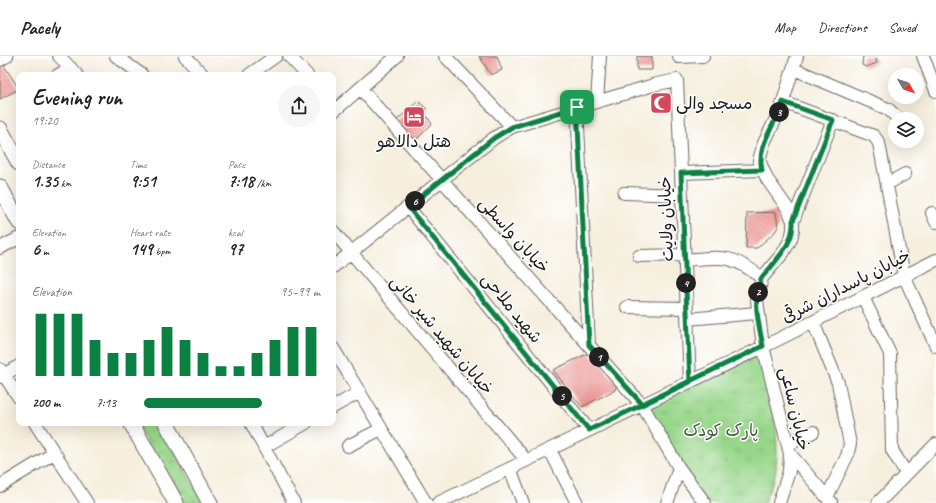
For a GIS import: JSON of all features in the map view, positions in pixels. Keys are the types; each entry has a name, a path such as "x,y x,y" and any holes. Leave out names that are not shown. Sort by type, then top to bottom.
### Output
{"main road":[{"path":"0,129 16,158"},
{"path":"0,187 16,216"},
{"path":"134,426 176,503"},
{"path":"168,426 210,503"}],"street":[{"path":"0,60 7,56"},
{"path":"59,56 74,71"},
{"path":"116,56 138,72"},
{"path":"185,56 200,72"},
{"path":"253,72 276,56"},
{"path":"290,56 303,72"},
{"path":"336,107 397,56"},
{"path":"445,56 512,127"},
{"path":"336,264 494,138 512,127 597,101 600,56"},
{"path":"679,58 703,56"},
{"path":"793,221 788,209 762,170 759,160 764,143 783,102 797,56"},
{"path":"923,56 936,91"},
{"path":"794,69 888,109 891,112"},
{"name":"خیابان ولایت","path":"597,101 677,80 690,382"},
{"name":"خیابان واسطی","path":"360,88 642,404 679,468 705,503"},
{"path":"783,102 874,136 879,143 904,276 936,346"},
{"path":"577,107 589,345"},
{"path":"639,256 725,257 749,268 762,278 783,253 790,239 793,230 793,221 833,120"},
{"path":"681,173 762,170"},
{"path":"887,184 905,174"},
{"path":"624,193 682,195"},
{"name":"شهید ملاحی","path":"408,207 589,430"},
{"name":"خیابان شهید شیر خانی","path":"336,234 526,460"},
{"path":"0,248 16,240"},
{"name":"خیابان پاسداران شرقی","path":"438,503 813,322 936,260"},
{"name":"خیابان ساعی","path":"762,278 758,289 757,313 763,346 789,449 789,471 779,503"},
{"path":"863,297 890,354 892,450 906,473"},
{"path":"627,307 687,313 757,313"},
{"path":"813,322 838,383 850,444 848,456 829,500 789,449 813,432"},
{"path":"336,353 426,503"},
{"path":"16,367 1,374 16,394"},
{"path":"336,406 360,392"},
{"path":"37,426 85,502"},
{"path":"253,426 294,503"},
{"path":"264,447 301,426"},
{"path":"348,446 382,429"},
{"path":"878,503 936,444"},
{"path":"550,450 576,503"},
{"path":"0,486 54,453"},
{"path":"510,468 523,503"},
{"path":"667,503 679,468"}],"green space":[{"name":"پارک کودک","path":"758,356 770,397 777,440 776,468 773,481 764,503 707,503 645,405"},
{"path":"138,426 161,426 203,503 180,503"}],"building":[{"path":"479,56 497,56 502,70 491,75"},
{"path":"637,56 652,56 652,70 637,70"},
{"path":"863,56 875,56 877,63 866,67 862,65"},
{"path":"3,64 16,84 16,91 0,99 0,66"},
{"name":"هتل دالاهو","path":"418,101 427,109 424,112 432,124 414,142 395,122"},
{"path":"776,212 778,227 774,233 757,248 746,248 747,213"},
{"path":"589,353 617,383 615,390 582,407 553,370"}],"place":[{"name":"مسجد والی","path":"661,103"},
{"name":"هتل دالاهو","path":"414,117"}],"route":[{"path":"577,107 512,127 494,138 408,207 589,430 690,382 681,173 762,170 759,160 764,143 783,102 833,120 793,221 793,230 790,239 783,253 762,278 758,289 757,313 763,346 690,382 642,404 589,345 577,107"}]}
